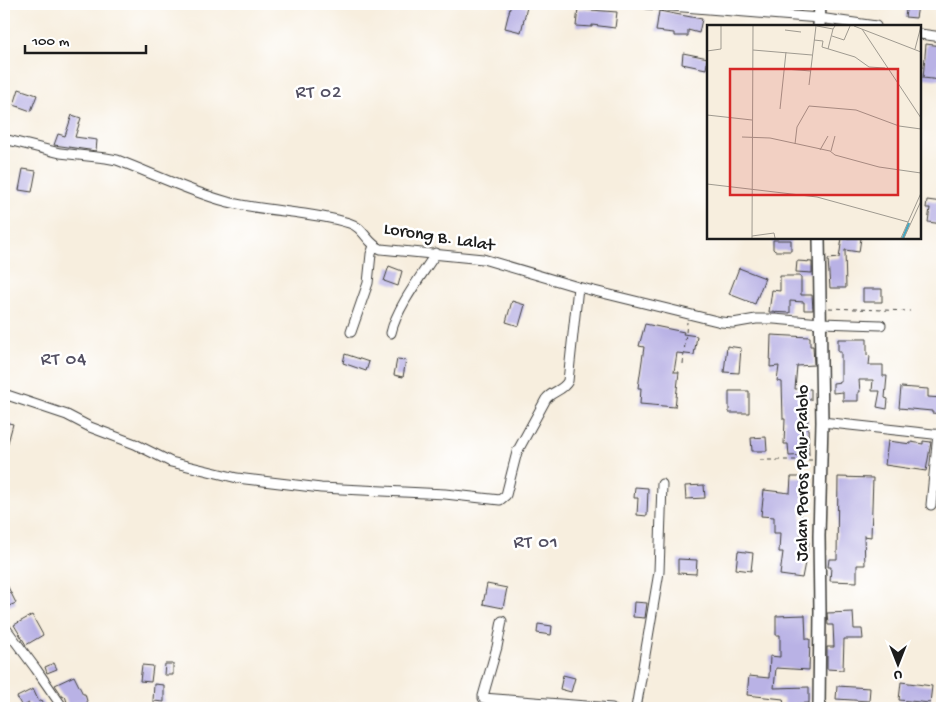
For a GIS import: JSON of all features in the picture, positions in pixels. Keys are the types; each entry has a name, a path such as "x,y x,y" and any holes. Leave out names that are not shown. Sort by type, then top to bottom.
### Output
{"main road":[{"path":"819,22 820,4"},
{"name":"Jalan Poros Palu-Palolo","path":"819,239 822,422 819,708"}],"street":[{"path":"646,4 862,25"},
{"path":"921,35 942,37"},
{"name":"Lorong B. Lalat","path":"4,140 60,153 117,160 228,202 298,212 351,223 361,230 374,246 389,250 483,259 578,287 688,314 727,322 774,319 821,323 881,324"},
{"path":"351,332 368,283 371,254 374,246"},
{"path":"391,333 393,324 402,307 436,253"},
{"path":"4,394 67,415 90,427 135,444 171,462 237,478 322,488 444,494 500,500 506,495 517,452 546,400 549,395 563,388 568,381 578,287"},
{"path":"822,422 940,435 931,505"},
{"path":"636,708 659,572 662,484"},
{"path":"483,698 502,621"},
{"path":"4,626 36,668 62,708"},
{"path":"483,698 494,708"},
{"path":"483,698 612,708"}],"path":[{"path":"821,308 910,311"},
{"path":"683,364 688,314"},
{"path":"760,460 821,460"}],"building":[{"path":"511,4 527,7 521,32 505,28"},
{"path":"757,4 802,4 802,10 756,7"},
{"path":"907,4 918,6 916,18 905,17"},
{"path":"578,9 617,12 615,28 592,25 592,27 576,26"},
{"path":"659,11 702,19 699,33 688,30 688,36 674,36 674,33 656,31"},
{"path":"926,44 942,46 941,80 923,78"},
{"path":"683,53 707,58 706,69 682,64"},
{"path":"19,89 37,95 31,111 14,105"},
{"path":"72,115 81,118 75,137 97,140 96,151 54,145 58,134 65,136"},
{"path":"23,169 36,171 32,192 19,190"},
{"path":"927,200 942,202 942,224 928,222 930,208 926,208"},
{"path":"842,239 861,239 859,252 845,250 846,288 830,288 828,259 839,258"},
{"path":"773,240 791,240 791,251 775,251 773,249"},
{"path":"797,261 812,262 812,273 796,272"},
{"path":"389,266 402,271 398,286 384,281"},
{"path":"739,268 765,278 755,304 729,294"},
{"path":"780,276 801,276 801,295 812,295 813,310 804,310 804,302 790,301 790,313 769,312 772,290 780,291"},
{"path":"863,289 882,289 882,302 863,302"},
{"path":"512,301 525,305 519,326 506,322"},
{"path":"645,324 697,336 694,355 677,353 674,372 679,372 675,407 640,404 641,388 638,388 644,347 639,346"},
{"path":"771,335 810,337 810,346 813,346 814,365 797,366 795,389 811,389 811,400 807,400 809,455 789,456 788,444 784,444 785,419 783,419 782,382 777,381 779,366 770,367"},
{"path":"838,339 867,339 867,355 870,356 869,365 883,365 883,376 887,376 885,398 888,399 887,409 877,407 880,391 872,391 873,380 859,380 860,392 858,392 858,401 843,401 843,392 833,393 833,383 841,382 841,352 838,352"},
{"path":"727,346 741,348 739,373 724,372"},
{"path":"345,354 369,362 366,371 343,363"},
{"path":"397,359 406,360 403,377 394,375"},
{"path":"901,387 928,389 928,397 942,398 942,414 932,413 932,411 899,408"},
{"path":"729,391 749,391 749,413 729,413"},
{"path":"4,422 13,424 6,450 4,450"},
{"path":"766,437 767,451 752,451 751,438"},
{"path":"888,441 911,444 911,442 923,444 923,441 931,442 926,471 885,465"},
{"path":"791,477 806,477 806,492 803,492 801,516 801,541 809,542 802,578 780,575 783,552 779,552 780,533 774,533 774,517 761,516 764,490 790,493"},
{"path":"838,477 873,478 871,537 864,536 865,565 857,565 857,582 830,581 831,567 828,567 829,559 837,559"},
{"path":"704,485 705,498 686,499 685,486"},
{"path":"635,487 648,488 647,516 637,515 638,498 634,498"},
{"path":"738,551 753,553 751,571 736,569"},
{"path":"678,559 697,560 696,574 678,573"},
{"path":"4,579 16,603 9,606 4,595"},
{"path":"487,584 507,588 503,608 483,604"},
{"path":"634,602 647,603 645,618 633,617"},
{"path":"853,612 854,629 862,629 863,639 844,639 843,670 827,669 827,647 834,647 833,625 828,625 827,613"},
{"path":"32,615 43,635 26,645 14,625"},
{"path":"805,615 806,639 810,639 809,670 776,668 774,688 809,687 809,703 784,704 783,699 747,695 749,676 769,678 770,656 780,657 780,635 776,635 776,616"},
{"path":"538,624 552,626 551,635 537,633"},
{"path":"54,663 57,669 47,673 45,667"},
{"path":"165,664 173,664 173,675 164,675"},
{"path":"142,665 153,666 151,682 140,681"},
{"path":"563,675 575,678 571,692 560,689"},
{"path":"74,676 83,694 85,694 89,708 69,708 65,696 63,697 55,685"},
{"path":"901,682 932,686 930,703 899,700"},
{"path":"154,684 164,685 164,702 153,701"},
{"path":"837,686 870,688 869,701 836,699"},
{"path":"33,689 39,702 42,700 46,708 26,708 31,706 29,703 22,707 17,697"}],"district":[{"name":"RT 02","path":"319,93"},
{"name":"RT 04","path":"64,360"},
{"name":"RT 01","path":"536,543"}]}
